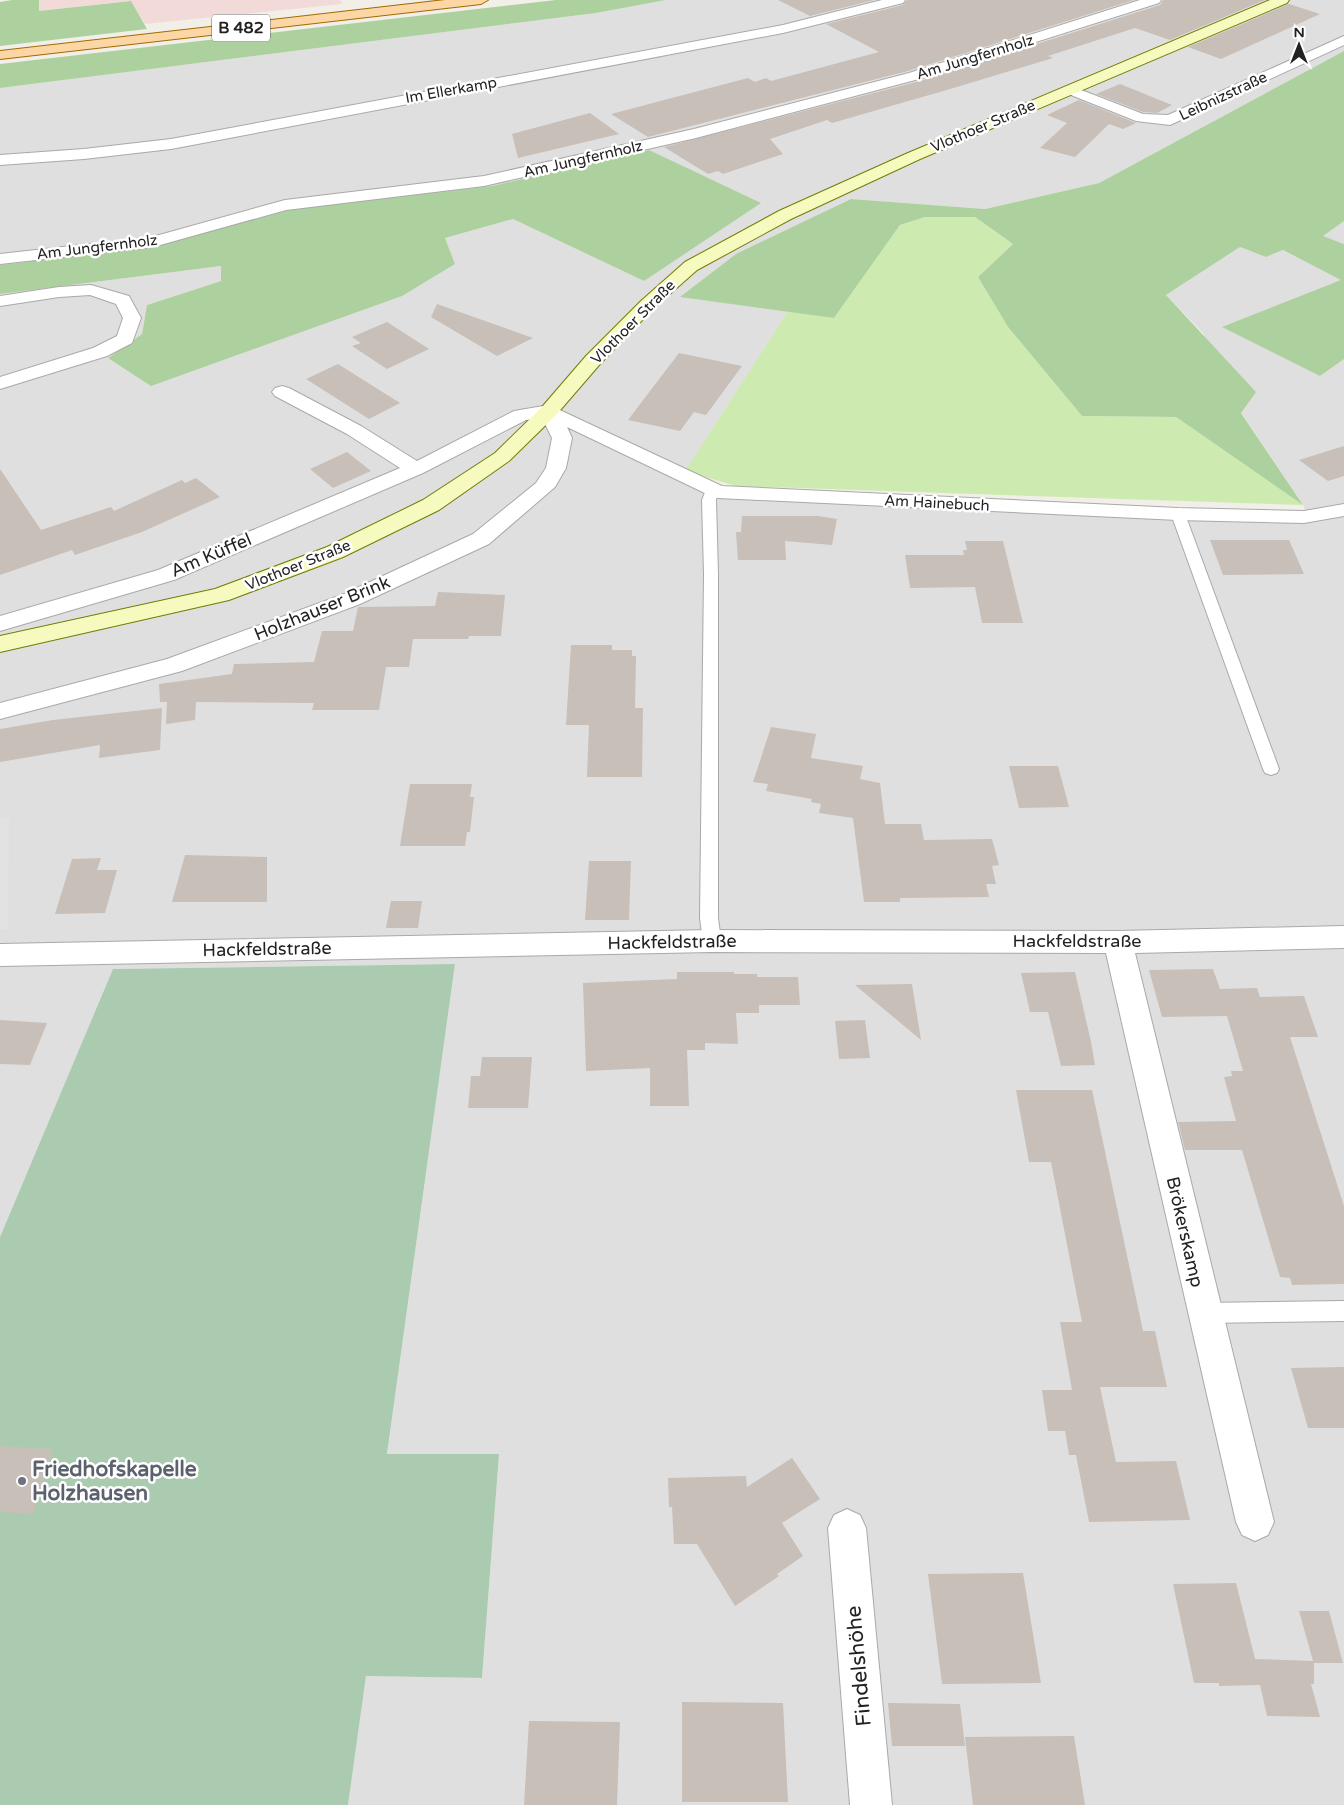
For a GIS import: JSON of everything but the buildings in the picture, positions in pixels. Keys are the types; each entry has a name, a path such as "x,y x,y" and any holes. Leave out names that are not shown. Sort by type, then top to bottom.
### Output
{"main road":[{"name":"B 482","path":"0,55 481,0"}],"street":[{"name":"Im Ellerkamp","path":"0,160 84,154 171,144 784,29 898,0"},
{"name":"Am Jungfernholz","path":"0,259 153,242 285,205 493,179 696,133 914,76 1154,0"},
{"name":"Vlothoer Straße","path":"0,644 221,594 335,552 431,504 502,457 549,411 593,360 646,304 691,266 777,220 914,156 1282,0"},
{"name":"Leibnizstraße","path":"1071,90 1141,118 1170,120 1344,40"},
{"path":"0,301 59,292 91,290 123,300 132,318 125,339 100,352 0,382"},
{"path":"282,392 354,430 416,469"},
{"name":"Am Küffel","path":"0,624 166,575 416,469 521,415 549,411"},
{"name":"Am Hainebuch","path":"549,411 718,492 1178,514 1304,517 1344,510"},
{"name":"Holzhauser Brink","path":"0,710 174,665 352,599 481,538 544,487 556,468 562,438 549,411"},
{"name":"Hackfeldstraße","path":"0,955 712,941 1118,942 1344,937"},
{"name":"Brökerskamp","path":"1118,942 1204,1313 1255,1522"},
{"name":"Findelshöhe","path":"847,1528 871,1805"}],"lane":[{"path":"712,490 709,500 711,574 709,918 712,941"},
{"path":"1178,514 1271,769"},
{"path":"1204,1313 1344,1311"}],"shaded area":[{"path":"39,0 340,0 342,4 145,24 130,1 39,11"},
{"path":"666,0 1344,0 1344,51 1099,183 985,209 851,199 736,255 681,297 788,311 679,481 715,498 1310,523 1303,505 1241,412 1203,333 1166,295 1240,247 1266,257 1283,250 1342,280 1320,376 1344,359 1344,1805 348,1805 366,1676 482,1678 499,1454 387,1455 455,964 113,969 0,1237 0,294 221,266 221,281 147,305 142,334 108,357 455,264 445,238 513,219 644,281 649,150 492,186 293,209 157,246 0,265 0,88 596,13"},
{"path":"1344,221 1344,244 1322,236"},
{"path":"9,817 8,929 0,929 0,819"}],"green space":[{"path":"39,0 39,11 131,1 147,29 0,46 0,2"},
{"path":"556,0 666,0 596,13 0,88 0,64"},
{"path":"1344,51 1344,221 1323,236 1344,244 1344,359 1320,376 1222,327 1341,280 1283,250 1266,257 1240,247 1166,295 1256,392 1241,413 1303,505 1176,417 1082,416 1008,327 978,277 1013,244 975,217 925,217 900,225 834,318 680,297 736,254 851,199 985,209 1099,183"},
{"path":"649,150 761,203 644,281 513,219 445,238 455,264 402,296 151,386 108,358 142,334 147,305 221,281 221,266 0,294 0,265 157,246 293,209 492,186"},
{"path":"925,217 975,217 1013,244 978,277 1008,327 1082,416 1176,417 1303,505 736,486 685,471 788,311 834,318 900,225"},
{"path":"455,964 387,1454 499,1454 482,1678 366,1676 348,1805 0,1805 0,1237 113,969"}],"place":[{"name":"Friedhofskapelle Holzhausen","path":"22,1481"}]}
